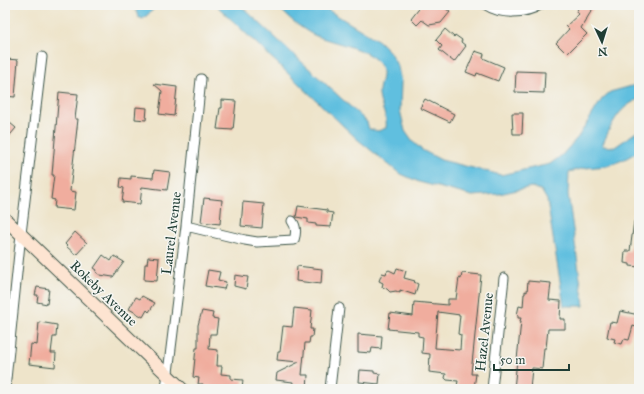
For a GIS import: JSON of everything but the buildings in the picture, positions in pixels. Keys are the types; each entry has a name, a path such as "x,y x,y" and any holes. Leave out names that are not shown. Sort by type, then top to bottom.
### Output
{"street":[{"path":"486,5 503,11 516,12 530,10 540,5"},
{"path":"5,389 21,234 42,57"},
{"name":"Laurel Avenue","path":"166,389 186,226 201,79"},
{"name":"Rokeby Avenue","path":"5,219 182,389"},
{"path":"186,226 257,242 294,240 296,234 295,224 292,221"},
{"name":"Hazel Avenue","path":"492,389 504,278"},
{"path":"330,389 339,308"}],"water":[{"path":"138,5 158,5 143,19 138,17 136,11"},
{"path":"216,5 240,5 367,122 369,129 378,131 386,128 386,120 379,95 382,71 379,63 373,57 363,52 312,34 293,21 277,5 321,5 379,41 389,51 398,67 401,82 400,110 405,131 412,141 422,150 441,160 501,175 550,164 562,155 578,137 602,99 610,92 639,84 639,99 625,107 616,118 602,146 615,147 639,130 639,151 623,160 607,166 585,168 569,172 568,194 584,306 564,306 547,200 541,190 531,187 499,194 472,196 419,182 399,173 357,139"}]}
